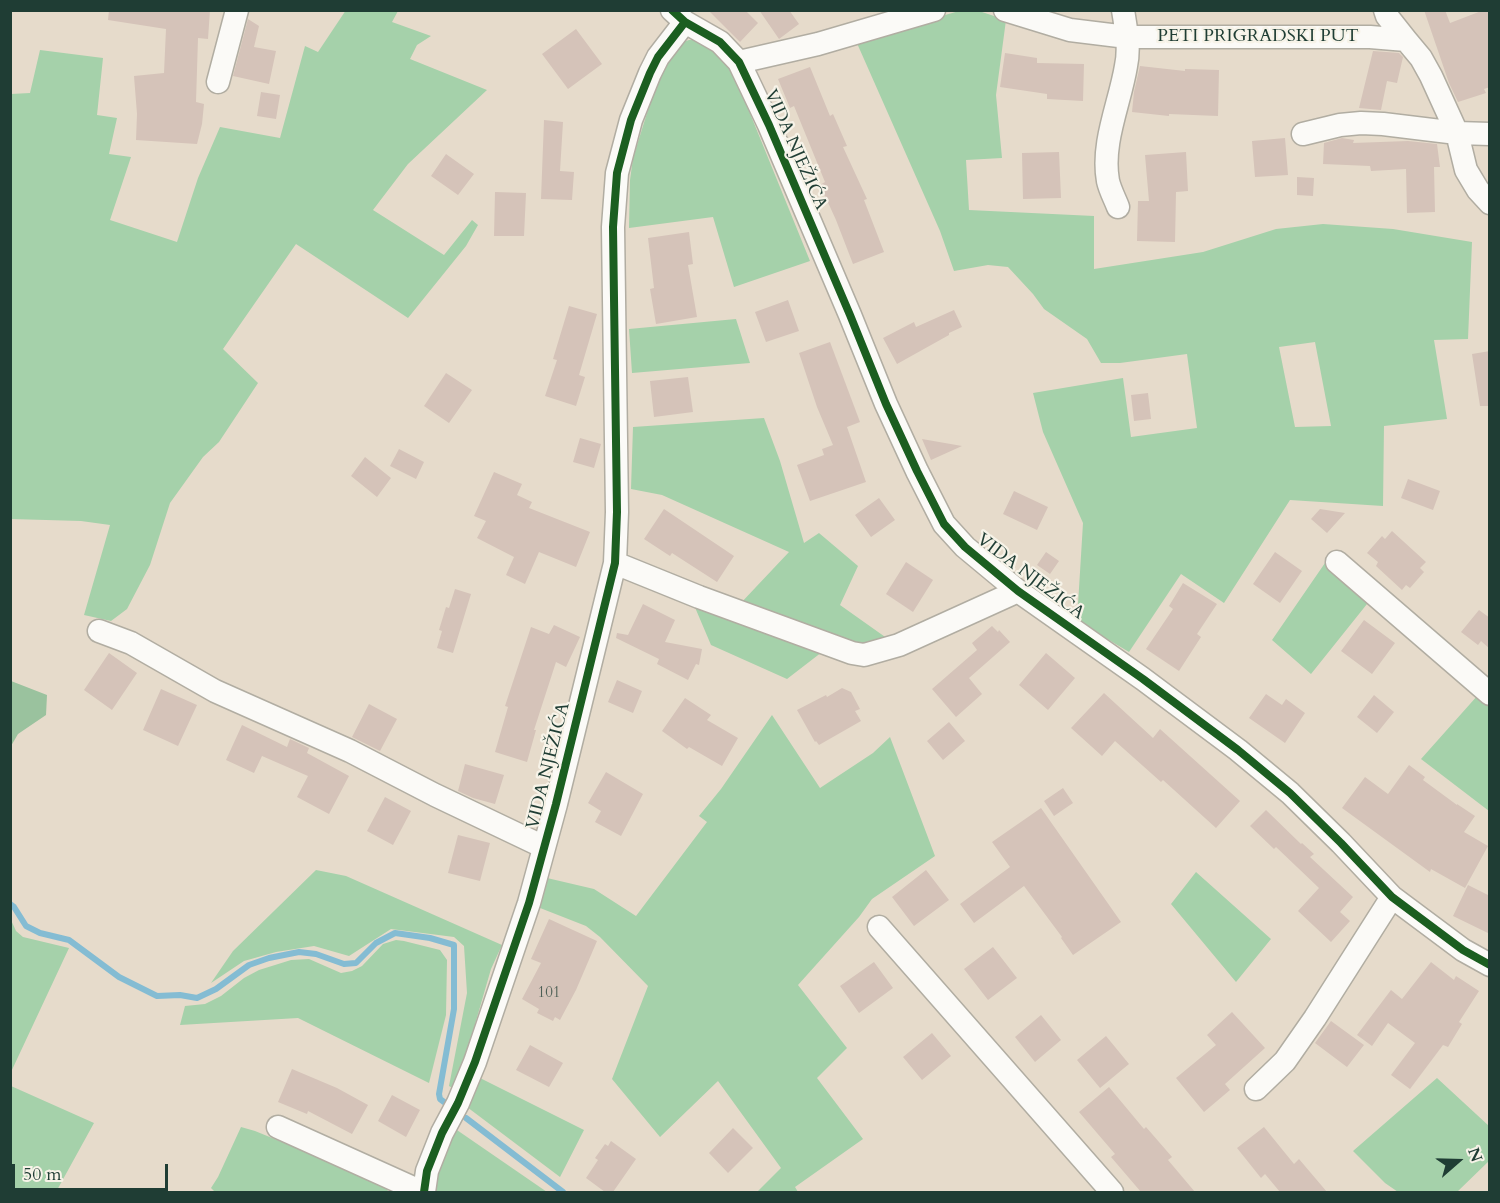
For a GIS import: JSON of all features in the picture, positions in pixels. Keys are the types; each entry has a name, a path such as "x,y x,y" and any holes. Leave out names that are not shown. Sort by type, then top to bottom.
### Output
{"street":[{"path":"219,82 237,10"},
{"path":"738,62 818,44 934,10"},
{"name":"PETI PRIGRADSKI PUT","path":"1005,10 1070,30 1127,38 1370,37 1406,40"},
{"path":"1118,207 1108,182 1107,159 1109,140 1127,64 1127,38 1123,10"},
{"path":"1385,10 1387,16 1421,58 1431,76 1457,133 1466,170 1478,190 1490,203"},
{"name":"VIDA NJEŽIĆA","path":"423,1192 427,1171 442,1133 458,1103 529,903 556,804 615,562 617,512 613,227 617,173 631,120 650,73 679,16 720,42 738,62 768,125 886,404 944,524 965,547 1018,591 1143,679 1238,750 1290,793 1392,897 1463,950 1490,965"},
{"path":"1303,134 1340,125 1361,123 1457,133 1490,134"},
{"path":"615,562 721,605 852,653 864,655 899,645 1018,591"},
{"path":"1337,562 1490,694"},
{"path":"99,631 131,643 215,691 350,751 544,847"},
{"path":"1256,1089 1285,1061 1392,897"},
{"path":"879,927 1112,1192"},
{"path":"278,1127 423,1192"}],"green space":[{"path":"346,10 398,11 392,22 431,36 417,45 410,59 487,90 408,164 373,210 444,255 472,220 478,225 466,246 408,318 296,244 223,349 258,383 219,442 203,457 170,503 150,565 127,609 111,621 84,615 110,525 81,521 11,519 11,94 30,93 40,50 103,58 97,115 117,118 109,154 131,157 110,220 177,242 198,178 220,127 280,138 305,46 318,52"},
{"path":"959,11 979,11 1006,20 996,95 1002,158 966,160 969,210 1094,216 1094,269 1203,252 1276,229 1323,224 1393,229 1472,242 1468,339 1434,340 1447,419 1384,426 1383,506 1290,500 1224,603 1181,574 1129,652 1077,621 1083,523 1043,432 1033,393 1123,378 1131,437 1197,428 1187,354 1120,363 1101,363 1087,339 1044,309 1008,267 988,265 954,271 940,231 856,41","holes":["1315,342 1331,426 1295,427 1279,347"]},
{"path":"699,39 707,43 734,74 810,261 734,287 713,217 629,228 633,158 657,81 671,54 680,43"},
{"path":"736,319 750,363 632,373 629,329"},
{"path":"764,418 780,461 804,543 819,533 858,566 840,605 888,639 868,645 855,644 739,605 789,552 662,495 631,489 633,427"},
{"path":"1325,563 1371,599 1311,674 1272,640"},
{"path":"694,605 822,652 787,679 711,645"},
{"path":"11,681 47,695 46,715 18,734 11,746"},
{"path":"1478,695 1489,704 1489,811 1421,759"},
{"path":"772,715 820,788 873,753 890,737 935,856 872,899 859,917 798,985 847,1048 817,1078 863,1139 795,1187 798,1192 757,1192 781,1168 718,1081 660,1137 612,1079 648,986 600,937 586,926 535,906 547,878 594,889 636,916 707,822 699,816 721,789"},
{"path":"316,870 346,876 502,945 491,969 456,1090 449,1086 467,993 464,946 454,937 391,929 349,956 314,946 276,952 244,961 211,983 233,951"},
{"path":"1196,872 1271,939 1236,982 1171,904"},
{"path":"11,920 16,931 23,937 69,948 11,1072"},
{"path":"396,940 440,950 447,960 446,1015 429,1083 298,1018 180,1025 185,1006 205,1004 259,970 291,960 309,959 341,973 352,971 362,966 383,944"},
{"path":"476,1076 584,1130 560,1177 463,1104"},
{"path":"1437,1078 1489,1126 1489,1161 1457,1192 1398,1192 1385,1183 1353,1151"},
{"path":"11,1086 94,1123 56,1192 11,1192"},
{"path":"241,1127 392,1187 386,1192 215,1192 211,1188"},
{"path":"454,1128 547,1192 435,1192 440,1161"}],"building":[{"path":"109,10 210,10 208,39 198,38 196,102 204,104 197,144 136,140 137,114 134,76 164,73 166,29 108,20"},
{"path":"708,10 745,10 758,23 740,42"},
{"path":"759,10 789,10 799,24 779,39"},
{"path":"1424,10 1445,10 1450,23 1484,10 1490,10 1490,87 1484,89 1486,93 1458,102 1449,83"},
{"path":"248,19 259,26 254,47 276,51 269,84 233,76"},
{"path":"576,29 602,64 568,89 542,54"},
{"path":"1373,51 1399,53 1403,57 1397,83 1387,81 1381,110 1359,108"},
{"path":"1005,53 1037,58 1037,63 1084,64 1083,101 1047,99 1047,94 1000,87"},
{"path":"1140,66 1185,71 1185,69 1219,70 1218,116 1169,114 1169,116 1132,112"},
{"path":"810,67 830,116 833,114 847,146 843,147 867,199 864,200 884,252 853,264 820,185 825,182 794,106 790,108 778,79"},
{"path":"261,92 280,95 276,119 257,116"},
{"path":"544,120 563,122 560,171 574,172 572,200 541,199"},
{"path":"1285,138 1288,175 1255,177 1252,141"},
{"path":"1342,138 1354,140 1353,143 1408,141 1437,144 1440,167 1434,167 1435,212 1407,213 1406,169 1371,171 1370,166 1323,164 1324,143"},
{"path":"1059,152 1061,198 1023,199 1022,153"},
{"path":"1186,152 1188,191 1176,192 1175,242 1137,241 1138,201 1149,201 1145,155"},
{"path":"446,154 474,174 458,195 431,176"},
{"path":"1297,177 1314,178 1313,196 1297,195"},
{"path":"495,192 526,193 524,236 494,236"},
{"path":"689,232 693,264 688,265 697,317 656,324 650,289 654,288 648,238"},
{"path":"788,300 799,331 766,342 755,312"},
{"path":"569,306 597,314 579,375 585,377 576,406 545,396 557,360 553,359"},
{"path":"954,310 962,327 897,364 883,338 914,322 916,327"},
{"path":"830,342 860,422 847,427 866,482 810,501 797,465 824,455 822,449 833,445 817,407 799,353"},
{"path":"1490,351 1490,406 1480,406 1472,354"},
{"path":"446,373 472,390 449,423 424,406"},
{"path":"688,377 693,412 654,417 650,381"},
{"path":"1148,393 1151,419 1134,421 1131,395"},
{"path":"580,438 601,444 594,468 573,462"},
{"path":"922,439 962,446 931,460"},
{"path":"399,449 424,462 416,479 390,466"},
{"path":"365,457 391,478 377,497 351,476"},
{"path":"494,472 522,484 517,495 532,502 529,508 590,532 576,567 539,552 525,584 506,575 514,557 477,538 486,521 474,516"},
{"path":"1408,479 1440,491 1433,510 1401,498"},
{"path":"1014,491 1048,507 1037,530 1003,514"},
{"path":"879,498 895,520 871,537 855,515"},
{"path":"664,509 734,556 717,582 672,553 670,556 644,539"},
{"path":"1320,509 1345,513 1327,533 1311,519"},
{"path":"1392,531 1426,562 1420,568 1424,572 1410,588 1406,585 1402,590 1376,566 1378,562 1367,553 1382,536 1385,539"},
{"path":"1046,552 1059,561 1050,574 1037,565"},
{"path":"1275,552 1302,571 1280,603 1253,584"},
{"path":"906,562 933,580 913,612 886,594"},
{"path":"1183,583 1217,604 1197,634 1201,637 1179,671 1146,649 1173,609 1169,606"},
{"path":"455,589 471,594 453,653 437,648 442,631 439,630 446,607 449,608"},
{"path":"643,604 675,620 665,642 702,649 699,665 696,664 688,680 657,664 659,659 616,638 617,633 628,635"},
{"path":"1479,610 1490,618 1490,649 1481,641 1478,645 1461,632"},
{"path":"1364,620 1395,643 1372,674 1341,651"},
{"path":"554,625 580,637 566,667 556,662 534,730 536,730 527,762 495,752 508,707 505,706 531,627 549,634"},
{"path":"992,626 1010,642 969,678 982,694 956,717 932,689 977,650 972,643"},
{"path":"109,653 137,673 112,710 84,690"},
{"path":"1046,653 1075,678 1048,710 1019,685"},
{"path":"617,680 642,691 633,713 608,702"},
{"path":"842,688 851,692 860,709 855,711 861,721 819,745 797,710"},
{"path":"161,689 197,705 178,746 143,730"},
{"path":"1104,693 1153,738 1160,729 1240,801 1216,828 1115,741 1102,756 1071,728"},
{"path":"1266,694 1282,705 1286,699 1305,713 1285,743 1249,718"},
{"path":"1374,695 1394,712 1377,733 1357,717"},
{"path":"685,698 711,715 707,720 738,738 722,766 689,747 687,749 662,731"},
{"path":"369,704 397,719 380,751 352,737"},
{"path":"949,722 965,741 943,760 927,741"},
{"path":"242,725 287,747 290,739 309,748 307,753 349,776 329,814 297,797 308,776 262,756 254,773 226,760"},
{"path":"465,764 504,775 495,804 458,791"},
{"path":"1409,765 1425,777 1423,780 1475,816 1464,832 1488,846 1465,888 1431,869 1430,872 1342,808 1365,777 1388,794"},
{"path":"606,772 643,794 621,836 595,822 601,811 588,803"},
{"path":"1063,788 1073,803 1054,816 1044,801"},
{"path":"385,797 411,811 393,845 367,831"},
{"path":"1041,808 1121,922 1073,955 1024,886 974,923 960,904 1010,867 992,842"},
{"path":"1266,810 1314,854 1310,857 1353,897 1340,912 1350,921 1331,942 1298,911 1319,888 1250,826"},
{"path":"458,835 490,843 480,881 448,873"},
{"path":"926,870 949,900 914,926 892,897"},
{"path":"1468,885 1490,896 1490,934 1453,916"},
{"path":"549,919 597,941 560,1020 555,1017 553,1021 537,1013 539,1009 522,999 541,963 531,959"},
{"path":"993,947 1017,978 988,1000 964,969"},
{"path":"874,962 893,988 859,1013 840,986"},
{"path":"1431,962 1454,980 1456,976 1479,991 1459,1022 1462,1024 1448,1047 1443,1045 1410,1089 1391,1075 1415,1043 1388,1023 1372,1046 1357,1035 1391,990 1402,999"},
{"path":"1232,1012 1265,1048 1225,1084 1230,1090 1204,1112 1176,1078 1216,1045 1207,1035"},
{"path":"1041,1015 1061,1040 1035,1062 1015,1037"},
{"path":"1331,1021 1364,1045 1347,1067 1315,1043"},
{"path":"932,1033 951,1056 922,1080 903,1057"},
{"path":"1106,1036 1129,1064 1100,1088 1077,1060"},
{"path":"530,1045 563,1063 549,1087 516,1070"},
{"path":"292,1069 337,1088 368,1105 352,1134 308,1111 307,1114 278,1102"},
{"path":"1109,1087 1144,1129 1146,1127 1172,1157 1168,1160 1195,1192 1141,1192 1111,1157 1115,1154 1079,1112"},
{"path":"392,1095 420,1110 406,1137 378,1121"},
{"path":"1264,1127 1294,1164 1299,1159 1327,1192 1280,1192 1265,1174 1261,1178 1237,1148"},
{"path":"733,1128 753,1148 728,1173 709,1153"},
{"path":"611,1141 636,1159 613,1192 605,1192 586,1178 598,1160 595,1158 605,1144 608,1146"}],"waterway":[{"path":"10,904 26,926 40,933 69,940 119,977 157,996 180,995 197,998 216,989 249,965 299,952 316,954 344,964 356,963 376,943 395,933 430,938 454,945 454,1009 439,1094 440,1099 444,1102"},
{"path":"466,1118 563,1192"}],"cycle path":[{"path":"672,10 685,22 720,42 739,62 769,125 886,404 944,524 965,547 1018,591 1143,679 1238,750 1290,793 1392,897 1463,950 1490,965"},
{"path":"424,1192 427,1171 475,1062 529,903 556,804 615,563 617,512 613,227 617,173 631,120 650,73 658,57 685,22"}]}
